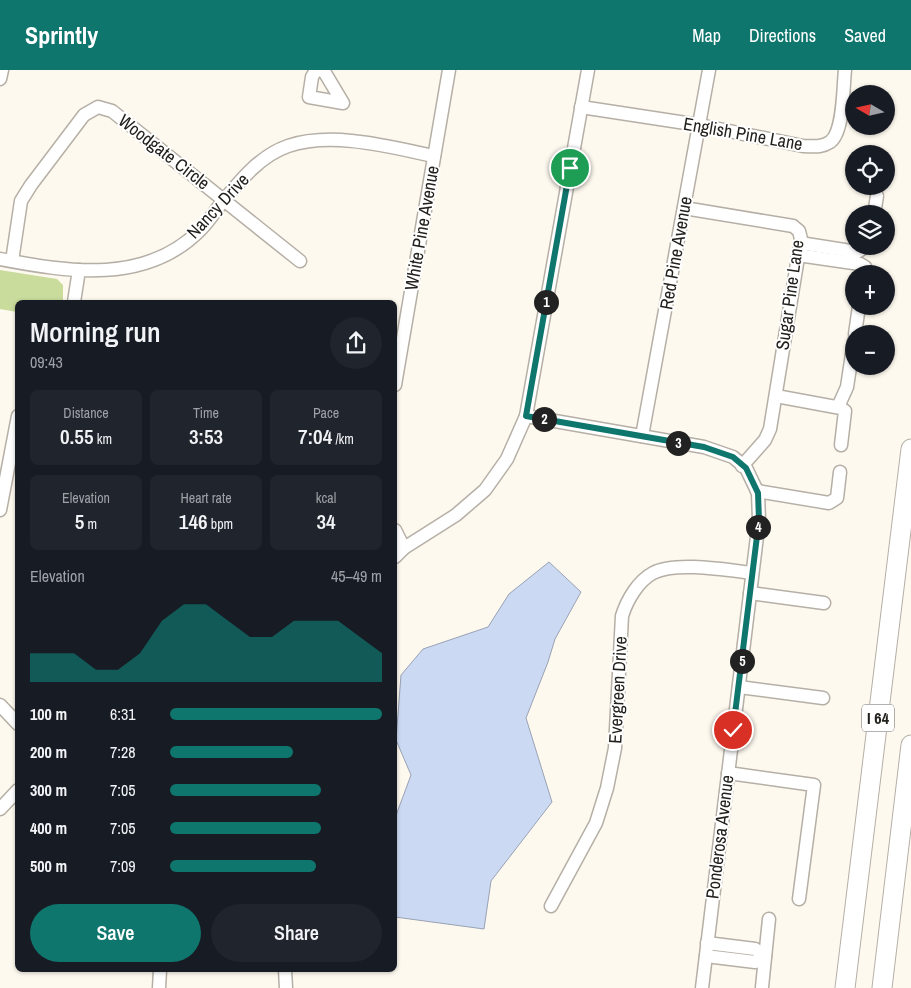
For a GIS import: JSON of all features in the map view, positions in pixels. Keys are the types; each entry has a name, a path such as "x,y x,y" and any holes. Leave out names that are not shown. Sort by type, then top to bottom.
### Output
{"highway":[{"name":"I 64","path":"845,988 911,449"},
{"name":"I 64","path":"882,988 911,745"}],"street":[{"path":"0,79 2,70"},
{"path":"316,70 312,77 309,97 343,103 325,72 320,70"},
{"name":"White Pine Avenue","path":"397,373 450,70"},
{"path":"397,539 400,553 456,515 485,490 507,459 526,416 588,70"},
{"name":"Red Pine Avenue","path":"642,436 709,70"},
{"name":"English Pine Lane","path":"581,106 699,125 803,146 820,147 832,141 838,130 844,70"},
{"name":"Woodgate Circle","path":"6,260 21,201 84,115 98,107 112,111 300,261"},
{"name":"Nancy Drive","path":"6,260 79,270 104,271 128,268 155,260 179,246 200,230 254,166 271,154 288,146 308,142 347,140 434,156"},
{"path":"876,205 877,196"},
{"name":"Sugar Pine Lane","path":"684,208 793,226 799,231 799,249 769,434 742,466"},
{"path":"799,249 845,251"},
{"path":"799,249 862,265"},
{"path":"74,300 79,270"},
{"path":"838,407 847,387 849,375"},
{"path":"776,396 838,407 844,411 841,445"},
{"name":"Ponderosa Avenue","path":"526,416 704,447 733,457 746,468 757,491 759,520 702,988"},
{"path":"0,510 15,432"},
{"path":"757,491 829,503 837,498 840,472"},
{"name":"Evergreen Drive","path":"551,906 596,823 607,788 615,748 622,616 626,604 644,579 662,569 682,567 752,572"},
{"path":"750,593 824,603"},
{"path":"738,687 823,698"},
{"path":"0,705 15,721"},
{"path":"728,773 814,785 799,899"},
{"path":"0,809 15,793"},
{"path":"762,987 769,919"},
{"path":"707,943 755,949 765,956"},
{"path":"706,956 755,962 765,956"},
{"path":"159,988 160,972"},
{"path":"285,972 286,988"}],"green space":[{"path":"0,270 57,279 63,285 63,300 15,300 15,312 0,309"}],"water":[{"path":"549,562 581,592 555,639 526,718 552,802 491,881 484,929 397,917 397,813 411,775 397,742 401,675 423,649 488,627 509,594"}],"route":[{"path":"570,168 526,416 704,447 733,457 746,468 758,493 759,520 733,730"}]}
